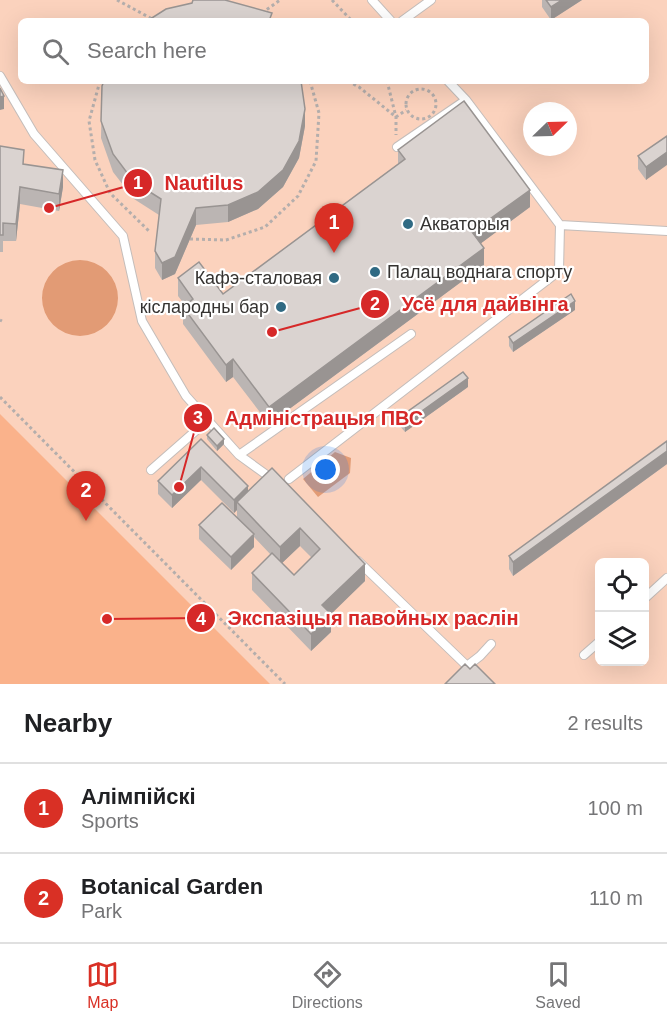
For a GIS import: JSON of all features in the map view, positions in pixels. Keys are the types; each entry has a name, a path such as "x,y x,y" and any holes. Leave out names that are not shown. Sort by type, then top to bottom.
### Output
{"lane":[{"path":"372,0 388,18"},
{"path":"406,18 431,0"},
{"path":"0,76 34,134 123,236 142,321 186,396 239,455 275,482 265,488"},
{"path":"289,479 365,418 559,271 561,225 466,100 451,84"},
{"path":"396,147 466,100"},
{"path":"561,225 667,231"},
{"path":"239,455 411,334"},
{"path":"151,470 208,420"},
{"path":"353,556 467,666 491,644"},
{"path":"649,595 667,578"},
{"path":"584,655 595,645"}],"path":[{"path":"117,0 152,18"},
{"path":"258,16 280,0"},
{"path":"332,0 349,18"},
{"path":"99,84 89,121 95,160 110,193 150,232"},
{"path":"190,239 226,240 265,227 297,196 316,161 319,113 311,84"},
{"path":"354,84 396,117"},
{"path":"388,84 396,117 396,147"},
{"path":"418,89 426,90 433,96 436,104 434,112 428,118 419,119 406,110 406,101 410,93 418,89"},
{"path":"396,117 406,110"},
{"path":"0,397 285,684"}],"shaded area":[{"path":"0,0 667,0 667,684 0,684"},
{"path":"73,260 87,260 101,266 112,277 118,291 115,313 107,325 87,336 73,336 59,330 48,319 42,305 42,291 48,277 59,266"},
{"path":"0,414 270,684 0,684"},
{"path":"335,452 351,458 350,473 318,497 303,479"}],"building":[{"path":"193,0 225,0 272,13 270,18 152,18 166,9 192,3"},
{"path":"546,0 562,0 551,7"},
{"path":"103,84 301,84 305,109 299,141 283,170 258,192 228,205 196,208 175,257 162,263 155,251 161,199 134,182 113,154 101,121"},
{"name":"Палац воднага спорту","path":"464,101 530,190 472,232 484,248 269,407 233,359 226,365 183,307 193,299 178,278 199,262 223,294 405,159 398,150"},
{"path":"667,136 667,152 646,167 638,156"},
{"path":"0,146 24,150 23,164 63,170 59,194 20,187 16,224 3,223 3,235 0,235"},
{"path":"571,294 575,301 513,343 509,337"},
{"path":"463,372 468,378 405,423 400,417"},
{"path":"214,428 224,439 217,446 207,435"},
{"path":"201,439 248,486 234,500 201,467 172,495 158,481"},
{"path":"667,441 667,451 513,562 509,556"},
{"path":"272,468 365,564 322,605 331,614 311,634 252,573 272,553 294,575 320,549 300,528 280,547 237,502"},
{"path":"222,503 254,534 231,557 199,525"},
{"path":"465,664 470,669 475,664 495,684 445,684"}],"place":[{"name":"Nautilus","path":"49,208"},
{"name":"Акваторыя","path":"408,224"},
{"name":"Алімпійскі","path":"334,253"},
{"name":"Палац воднага спорту","path":"375,272"},
{"name":"Кафэ-сталовая","path":"334,278"},
{"name":"кіслародны бар","path":"281,307"},
{"name":"Усё для дайвінга","path":"272,332"},
{"name":"Адміністрацыя ПВС","path":"179,487"},
{"name":"Botanical Garden","path":"86,521"},
{"name":"Экспазіцыя павойных раслін","path":"107,619"}]}
